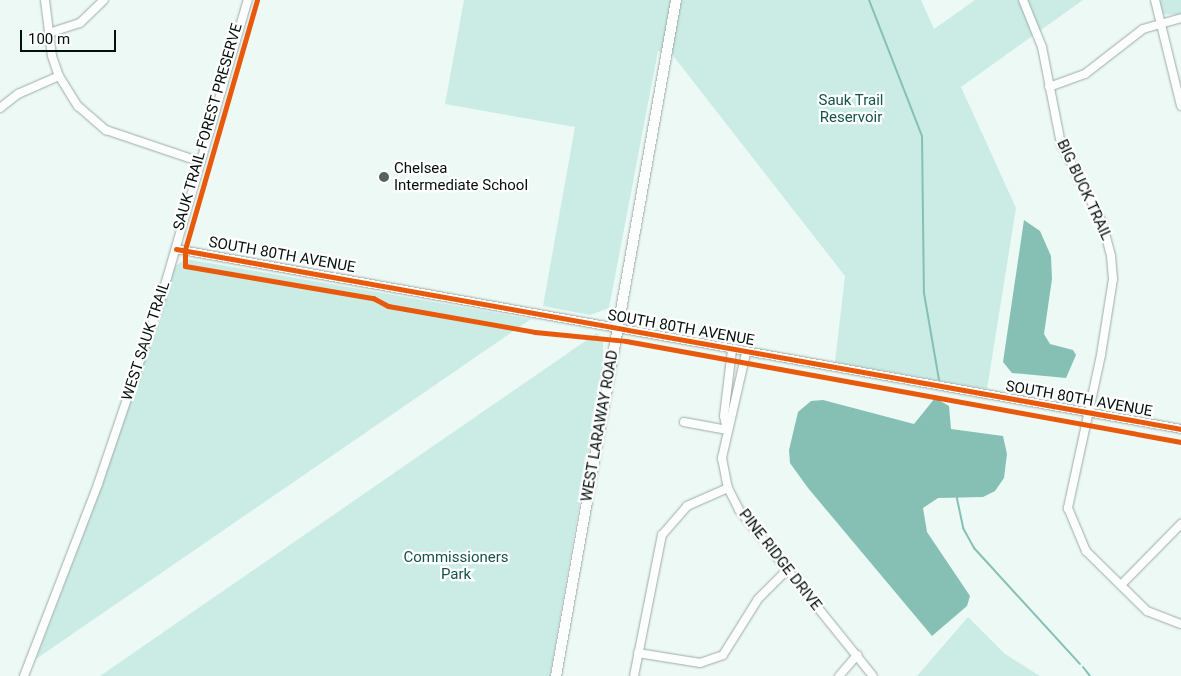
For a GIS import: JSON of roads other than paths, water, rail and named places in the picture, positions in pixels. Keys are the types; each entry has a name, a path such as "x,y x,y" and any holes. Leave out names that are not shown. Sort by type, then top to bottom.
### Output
{"main road":[{"name":"WEST LARAWAY ROAD","path":"556,676 616,328 676,0"}],"street":[{"path":"45,0 59,76 78,106 106,130 201,162"},
{"path":"52,32 80,23 104,0"},
{"name":"WEST SAUK TRAIL","path":"24,676 98,484 176,249 248,0"},
{"name":"BIG BUCK TRAIL","path":"1023,0 1040,41 1061,144 1102,222 1110,248 1111,291 1090,413 1068,508 1086,551 1148,611 1181,624"},
{"path":"1155,0 1159,23 1181,106"},
{"path":"1049,87 1085,74 1134,35 1159,23 1181,18"},
{"path":"0,108 18,94 59,76"},
{"name":"SOUTH 80TH AVENUE","path":"176,249 1181,429"},
{"name":"PINE RIDGE DRIVE","path":"728,430 724,416 732,350"},
{"name":"PINE RIDGE DRIVE","path":"746,352 722,458 728,488 787,570 873,676"},
{"path":"684,422 728,430"},
{"path":"634,676 656,551 666,528 686,506 728,488"},
{"path":"1120,585 1181,524"},
{"path":"638,653 700,663 723,655 758,599 787,570"},
{"path":"839,676 857,656"}],"waterway":[{"path":"869,0 922,136 924,293 939,380"},
{"path":"956,494 963,528 974,548 1080,664"},
{"path":"1083,667 1090,676"}],"place":[{"name":"Chelsea Intermediate School","path":"384,177"}],"park label":[{"name":"Sauk Trail Reservoir","path":"851,108"},
{"name":"Commissioners Park","path":"456,566"}]}
